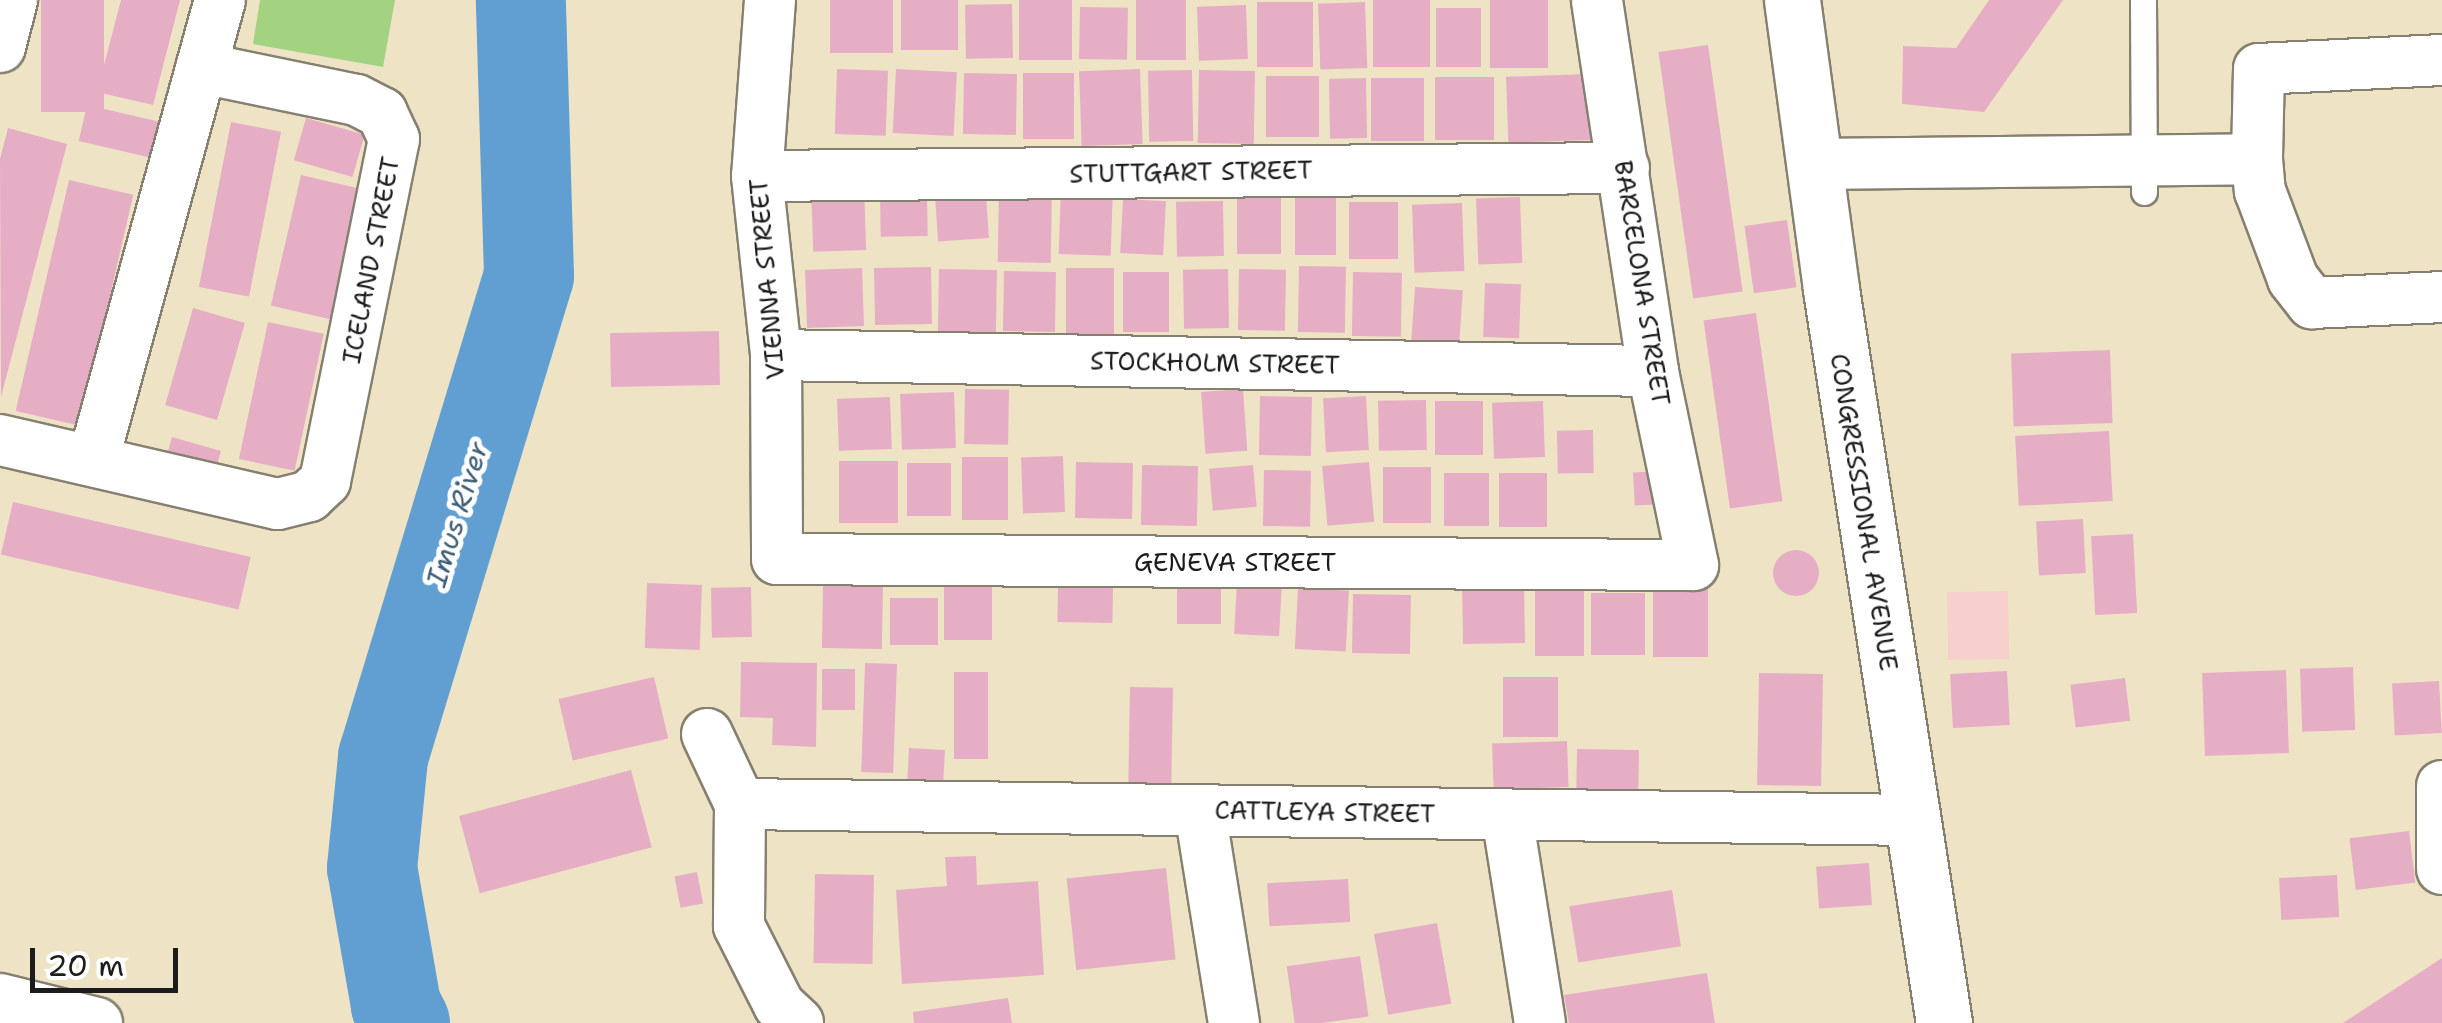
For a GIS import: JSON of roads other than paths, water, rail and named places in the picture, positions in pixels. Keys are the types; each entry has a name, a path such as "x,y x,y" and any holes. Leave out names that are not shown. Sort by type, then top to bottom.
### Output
{"main road":[{"name":"CONGRESSIONAL AVENUE","path":"1792,0 1910,820 1944,1023"}],"street":[{"path":"0,47 12,0"},
{"path":"0,440 93,461 220,0"},
{"name":"VIENNA STREET","path":"770,0 757,176 776,354 776,559"},
{"name":"BARCELONA STREET","path":"1597,0 1654,371 1693,564"},
{"path":"2442,60 2259,69 2258,175 2294,279 2312,303 2442,297"},
{"name":"ICELAND STREET","path":"93,461 278,504 308,496 325,480 333,457 394,139 382,113 356,100 201,68"},
{"name":"STUTTGART STREET","path":"757,176 1624,168"},
{"path":"1816,180 2258,175"},
{"name":"STOCKHOLM STREET","path":"776,354 1654,371"},
{"name":"GENEVA STREET","path":"776,559 1693,564"},
{"path":"706,734 740,804 740,926 779,1005 798,1023"},
{"path":"2441,786 2442,870"},
{"name":"CATTLEYA STREET","path":"740,804 1910,820"},
{"path":"1200,811 1234,1023"},
{"path":"1507,815 1540,1023"},
{"path":"0,999 98,1023"}],"lane":[{"path":"2142,0 2144,176"}],"waterway":[{"name":"Imus River","path":"405,1023 396,1005 372,868 383,757 529,276 521,0"}]}
